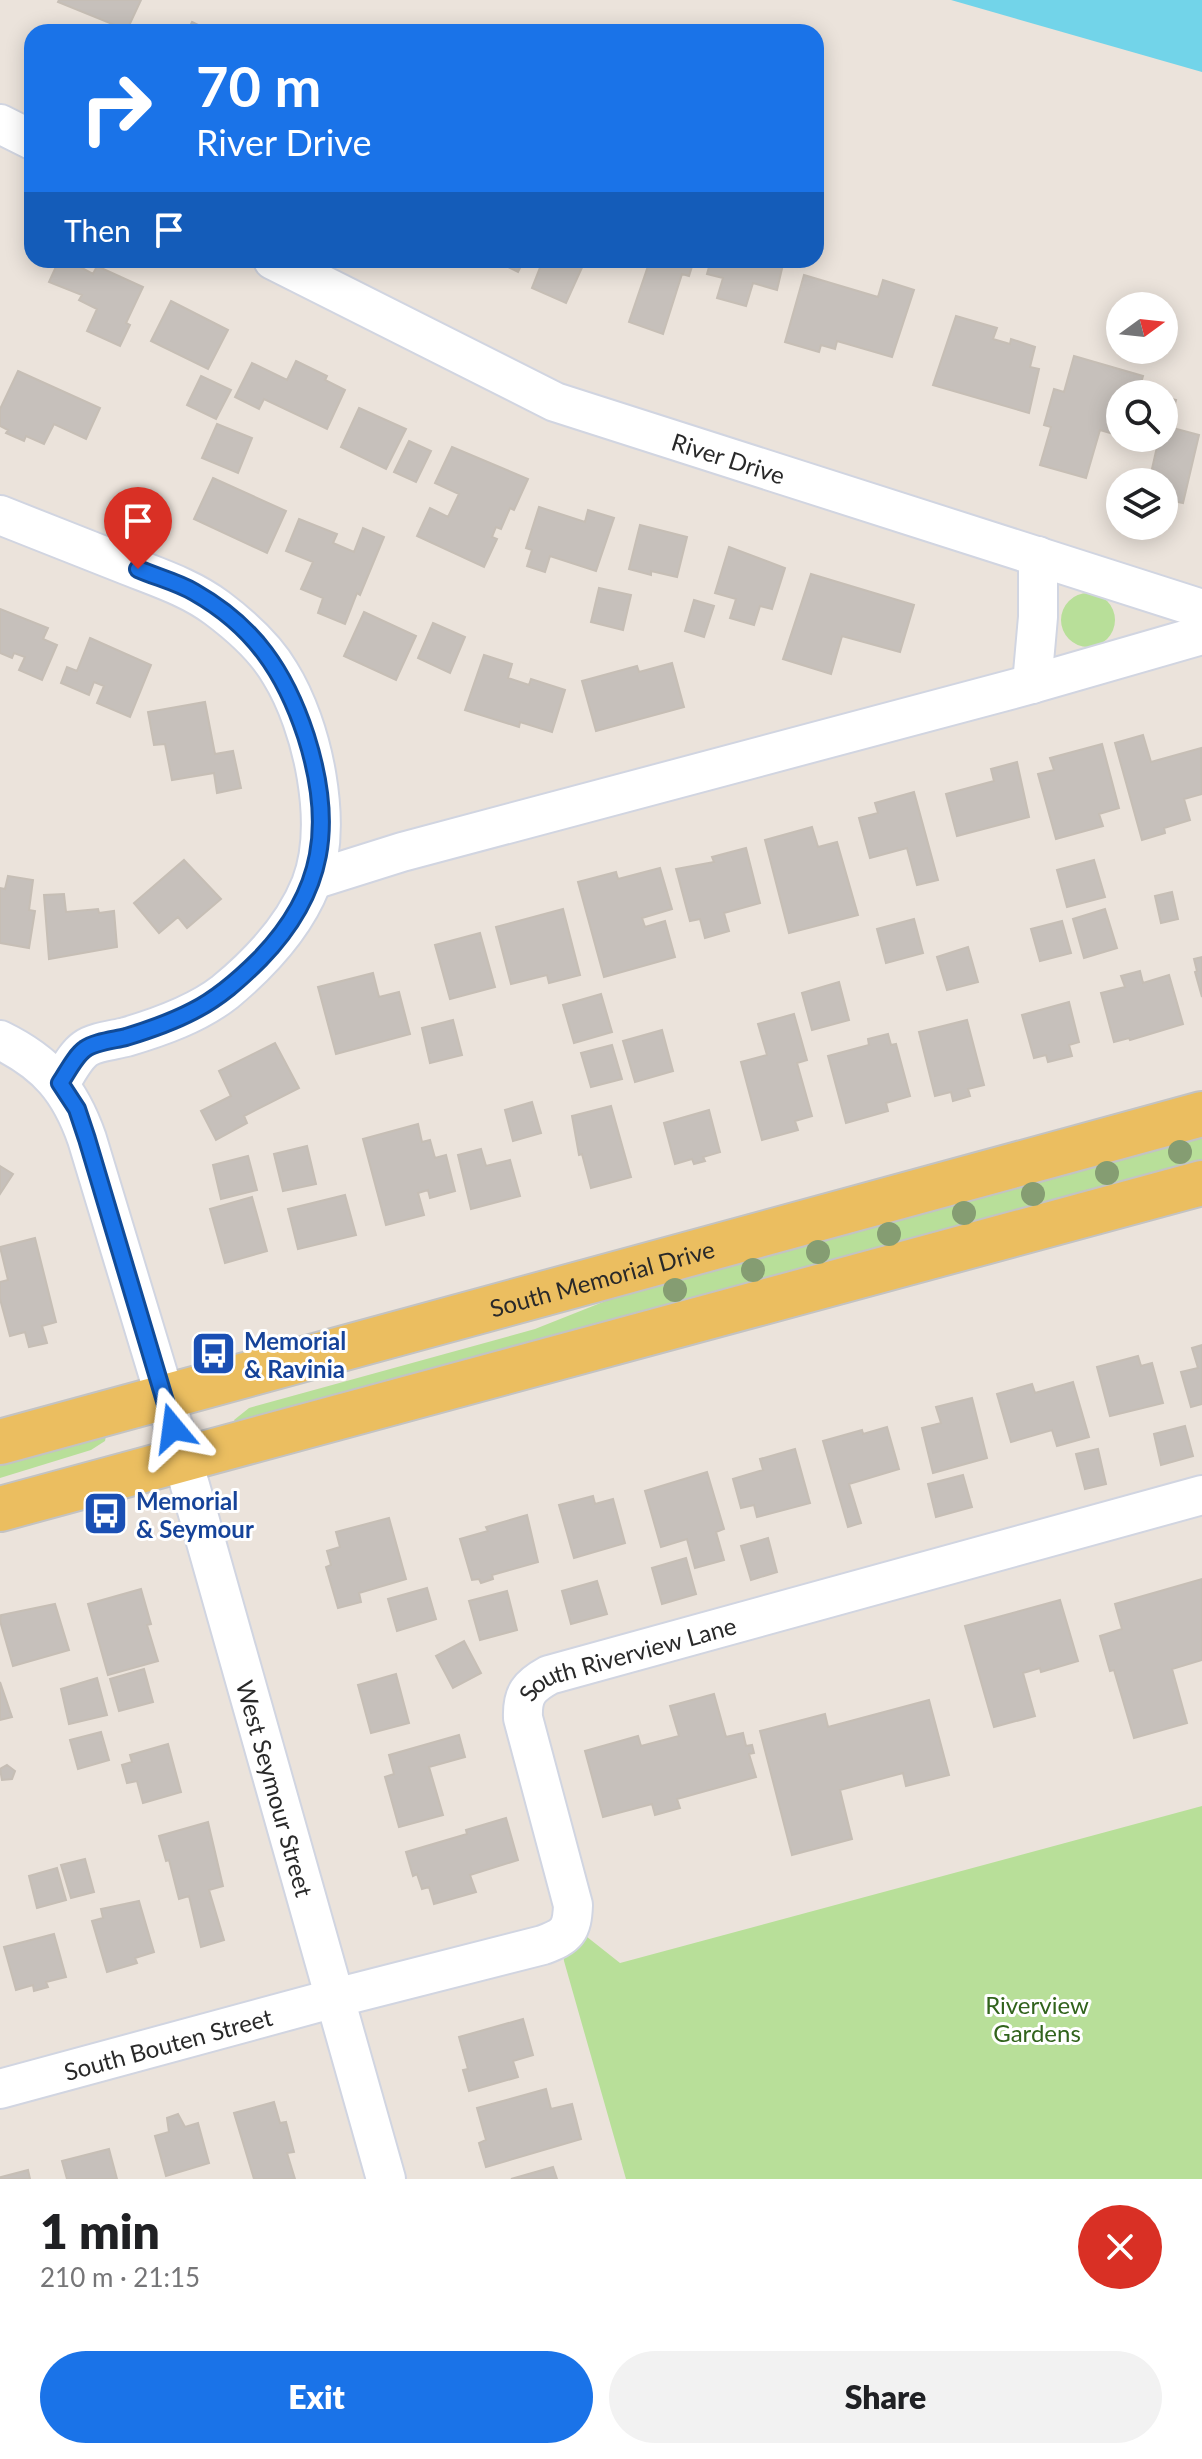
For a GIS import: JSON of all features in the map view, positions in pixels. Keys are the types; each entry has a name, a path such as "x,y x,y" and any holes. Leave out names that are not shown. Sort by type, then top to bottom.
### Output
{"main road":[{"name":"South Memorial Drive","path":"0,1442 1202,1114"},
{"path":"0,1509 1202,1183"}],"street":[{"path":"0,124 24,136"},
{"name":"River Drive","path":"289,268 555,402 1202,609"},
{"path":"0,515 193,591 242,628 280,673 295,704 316,768 321,803 313,880 288,926 223,994 194,1011 152,1029 85,1048 60,1083 34,1060 0,1040"},
{"path":"1032,684 1038,617 1038,556"},
{"path":"313,880 417,848 1032,684 1202,635"},
{"name":"West Seymour Street","path":"60,1083 77,1109 165,1397 386,2179"},
{"name":"South Riverview Lane","path":"335,1998 543,1945 561,1938 572,1925 569,1887 523,1718 522,1702 527,1690 535,1683 549,1675 1202,1495"},
{"name":"South Bouten Street","path":"0,2089 335,1998"}],"green space":[{"path":"1088,593 1107,601 1115,620 1107,639 1088,647 1069,639 1061,620 1069,601"},
{"path":"1202,1131 1202,1164 236,1423 234,1420 249,1408 535,1329 661,1279"},
{"path":"106,1436 105,1441 91,1450 0,1478 0,1460"},
{"name":"Riverview Gardens","path":"1202,1806 1202,2179 626,2179 564,1961 561,1938 572,1925 620,1963"}],"water":[{"path":"951,0 1202,0 1202,72"}],"building":[{"path":"141,0 130,24 112,24 58,2"},
{"path":"55,268 82,268 93,274 96,268 101,268 143,287 126,323 130,325 120,346 87,331 97,309 79,300 82,295 49,282"},
{"path":"540,268 582,268 566,303 532,288"},
{"path":"647,268 692,268 689,276 682,274 663,334 629,322"},
{"path":"709,268 782,268 777,290 753,283 746,306 717,298 723,278 707,274"},
{"path":"804,275 878,297 883,280 914,290 892,357 837,341 835,349 821,345 819,352 785,342"},
{"path":"171,301 228,330 208,369 151,341"},
{"path":"956,316 997,328 993,339 1010,344 1011,339 1035,347 1030,367 1039,369 1029,413 933,385"},
{"path":"1074,356 1143,376 1142,380 1106,380 1106,432 1100,430 1086,478 1040,465 1051,427 1044,425 1054,389 1064,392"},
{"path":"296,361 327,376 325,380 345,390 327,429 264,399 259,409 235,397 252,363 287,380"},
{"path":"18,371 100,408 86,439 54,424 44,444 26,436 24,441 6,433 8,430 0,426 0,409"},
{"path":"201,376 231,390 216,419 187,405"},
{"path":"359,408 406,429 386,469 341,447"},
{"path":"217,424 252,438 238,473 202,458"},
{"path":"1178,429 1199,435 1183,503 1178,502 1178,468 1152,468 1156,452 1178,452"},
{"path":"409,441 431,451 416,482 394,472"},
{"path":"452,447 528,479 514,510 510,508 501,529 496,527 492,537 497,539 484,567 417,536 430,508 448,517 459,494 435,483"},
{"path":"213,478 286,511 267,553 194,519"},
{"path":"539,507 585,522 588,510 614,518 596,571 550,556 545,572 527,566 532,550 526,548"},
{"path":"299,519 337,534 333,543 354,552 363,528 384,537 345,624 318,613 323,598 301,589 313,562 286,551"},
{"path":"640,525 687,537 677,577 629,569"},
{"path":"729,547 785,568 772,609 760,606 754,625 730,618 736,599 715,593"},
{"path":"811,574 914,605 900,652 842,636 831,674 783,659"},
{"path":"599,588 631,595 623,630 591,622"},
{"path":"694,600 714,606 704,637 685,631"},
{"path":"0,609 48,628 43,639 57,645 42,680 19,670 25,657 14,653 12,658 0,653"},
{"path":"364,612 416,636 396,680 344,656"},
{"path":"433,623 465,637 450,673 418,658"},
{"path":"90,638 151,665 130,717 97,703 104,686 94,682 89,695 61,683 67,667 77,671"},
{"path":"484,655 512,664 508,678 529,685 531,679 565,690 552,732 520,722 519,727 465,710"},
{"path":"672,663 684,707 596,731 582,681 637,666 639,672"},
{"path":"205,702 215,754 233,751 241,788 217,793 214,773 172,780 165,744 154,745 148,712"},
{"path":"1143,735 1151,762 1201,748 1202,794 1184,799 1190,820 1164,828 1165,833 1142,840 1115,743"},
{"path":"1102,744 1119,808 1099,814 1103,826 1056,839 1038,774 1054,770 1050,758"},
{"path":"1017,762 1029,817 957,836 946,794 994,781 991,769"},
{"path":"914,792 938,880 917,885 907,848 870,858 859,818 878,813 875,803"},
{"path":"812,827 818,847 837,842 858,915 789,933 765,840"},
{"path":"746,848 760,903 724,913 729,931 705,938 700,919 690,921 676,869 714,862 712,857"},
{"path":"184,860 221,899 187,928 178,917 159,933 134,903"},
{"path":"1094,860 1105,897 1067,907 1057,870"},
{"path":"660,868 672,909 642,918 645,927 665,921 675,957 604,977 578,882 616,872 618,879"},
{"path":"8,876 33,880 29,910 35,911 29,948 0,943 0,888 5,889"},
{"path":"1172,892 1178,919 1161,923 1155,896"},
{"path":"64,894 66,912 114,911 117,947 49,959 44,895"},
{"path":"563,909 580,975 549,983 547,975 511,984 496,927"},
{"path":"1105,909 1117,948 1084,958 1073,919"},
{"path":"914,919 923,953 886,963 877,929"},
{"path":"1062,921 1071,953 1040,961 1031,929"},
{"path":"480,933 495,987 450,999 435,945"},
{"path":"968,947 978,982 947,990 937,957"},
{"path":"1202,957 1202,997 1194,959"},
{"path":"1140,971 1143,983 1169,975 1183,1024 1114,1042 1101,993 1125,987 1121,976"},
{"path":"373,973 379,997 399,992 410,1034 336,1054 318,987"},
{"path":"839,982 849,1020 812,1030 802,993"},
{"path":"601,994 612,1032 574,1043 563,1005"},
{"path":"1069,1002 1079,1042 1069,1045 1072,1056 1048,1062 1046,1055 1034,1058 1022,1015"},
{"path":"794,1014 807,1060 797,1063 812,1116 795,1121 798,1130 762,1140 741,1062 767,1055 758,1024"},
{"path":"453,1020 462,1055 430,1063 422,1028"},
{"path":"967,1020 984,1085 968,1089 970,1096 953,1101 951,1092 935,1096 919,1032"},
{"path":"662,1030 673,1071 635,1082 623,1041"},
{"path":"888,1034 891,1045 896,1044 910,1096 886,1103 888,1111 846,1123 828,1056 869,1045 868,1039"},
{"path":"275,1043 299,1088 244,1116 247,1123 216,1140 201,1111 231,1096 219,1071"},
{"path":"612,1045 622,1079 591,1087 581,1053"},
{"path":"532,1102 541,1133 513,1141 505,1110"},
{"path":"611,1106 631,1177 591,1188 582,1154 579,1155 572,1116"},
{"path":"709,1110 720,1152 703,1157 705,1161 694,1164 692,1159 675,1164 664,1123"},
{"path":"418,1124 422,1142 430,1140 435,1158 446,1155 455,1191 430,1198 428,1190 418,1193 424,1215 386,1225 363,1139"},
{"path":"307,1146 316,1184 283,1191 274,1154"},
{"path":"481,1149 486,1166 510,1160 520,1196 471,1209 458,1155"},
{"path":"248,1156 257,1190 221,1199 213,1165"},
{"path":"0,1166 13,1174 0,1194"},
{"path":"345,1195 356,1235 298,1249 288,1209"},
{"path":"252,1197 267,1251 225,1263 210,1209"},
{"path":"35,1238 56,1322 42,1326 47,1343 29,1347 25,1332 10,1336 0,1299 0,1282 8,1280 0,1247"},
{"path":"1202,1345 1202,1404 1191,1407 1181,1372 1198,1368 1192,1348"},
{"path":"1138,1356 1141,1366 1152,1363 1163,1403 1110,1416 1097,1367"},
{"path":"1073,1382 1089,1437 1057,1446 1052,1430 1011,1442 997,1394 1032,1384 1035,1393"},
{"path":"972,1398 987,1458 933,1473 922,1428 941,1423 936,1407"},
{"path":"1185,1426 1193,1456 1161,1465 1154,1434"},
{"path":"887,1427 899,1469 849,1484 861,1523 848,1527 823,1441 862,1430 863,1434"},
{"path":"795,1449 810,1503 757,1517 754,1505 741,1508 733,1479 763,1470 760,1459"},
{"path":"1098,1449 1106,1484 1085,1489 1076,1454"},
{"path":"707,1472 724,1529 716,1532 724,1560 695,1568 687,1539 661,1547 645,1491"},
{"path":"963,1475 972,1507 936,1517 928,1484"},
{"path":"593,1496 595,1504 613,1499 625,1543 574,1558 559,1505"},
{"path":"527,1515 538,1562 492,1575 493,1579 481,1583 479,1579 472,1580 460,1539 488,1531 486,1527"},
{"path":"389,1518 406,1579 359,1593 361,1602 338,1608 326,1567 331,1565 327,1551 340,1547 336,1532"},
{"path":"768,1538 777,1572 751,1580 741,1546"},
{"path":"686,1558 696,1594 662,1604 652,1568"},
{"path":"1202,1579 1202,1660 1172,1669 1187,1723 1134,1738 1114,1670 1110,1671 1100,1636 1122,1629 1115,1604"},
{"path":"597,1581 607,1614 571,1624 562,1591"},
{"path":"427,1588 436,1619 397,1631 388,1599"},
{"path":"141,1589 151,1624 147,1625 158,1661 108,1675 88,1604"},
{"path":"507,1591 517,1630 480,1640 469,1601"},
{"path":"1060,1600 1078,1661 1041,1672 1040,1668 1023,1673 1035,1716 994,1727 965,1626"},
{"path":"55,1604 69,1650 13,1666 1,1615"},
{"path":"464,1641 481,1673 453,1688 436,1656"},
{"path":"144,1669 153,1702 119,1711 110,1679"},
{"path":"396,1674 409,1723 371,1733 358,1685"},
{"path":"97,1678 107,1715 69,1724 61,1689"},
{"path":"0,1682 12,1717 0,1720"},
{"path":"714,1694 726,1737 743,1733 746,1746 752,1745 754,1753 749,1754 756,1777 677,1799 680,1808 655,1815 652,1804 603,1817 585,1751 638,1736 641,1746 679,1736 670,1706"},
{"path":"929,1700 949,1775 906,1786 903,1773 840,1790 852,1839 792,1855 760,1731 825,1714 828,1727"},
{"path":"101,1732 109,1760 78,1769 70,1740"},
{"path":"459,1735 465,1757 429,1767 443,1815 399,1827 385,1777 394,1774 389,1755"},
{"path":"168,1744 181,1792 143,1803 137,1781 127,1783 122,1765 132,1762 130,1755"},
{"path":"7,1765 15,1771 12,1779 2,1780 0,1769"},
{"path":"506,1818 518,1860 470,1875 476,1892 434,1904 429,1887 422,1889 417,1874 413,1876 406,1852 467,1834 466,1830"},
{"path":"208,1822 223,1886 209,1890 224,1940 201,1947 189,1896 179,1899 159,1836"},
{"path":"85,1859 94,1892 71,1898 61,1865"},
{"path":"57,1868 66,1900 37,1908 29,1876"},
{"path":"139,1901 154,1952 135,1958 137,1963 107,1972 92,1921 103,1918 101,1909"},
{"path":"54,1934 66,1977 46,1982 48,1987 34,1991 33,1985 16,1990 4,1947"},
{"path":"523,2019 533,2055 513,2061 518,2077 469,2091 463,2070 468,2069 459,2037"},
{"path":"546,2089 551,2109 572,2104 581,2139 486,2167 479,2143 486,2140 477,2108"},
{"path":"274,2102 280,2123 286,2122 294,2152 287,2153 295,2179 254,2179 234,2113"},
{"path":"178,2114 185,2127 198,2123 209,2163 166,2176 155,2136 169,2132 167,2118"},
{"path":"109,2149 117,2179 67,2179 62,2161"},
{"path":"553,2167 557,2179 511,2179"},
{"path":"28,2170 30,2179 1,2179 1,2177"}],"place":[{"name":"Memorial & Ravinia","path":"213,1354"},
{"name":"Memorial & Seymour","path":"105,1514"}],"route":[{"path":"138,569 193,591 242,628 263,650 280,673 295,704 316,768 321,803 318,857 313,880 303,903 270,948 223,994 194,1011 152,1029 85,1048 60,1083 77,1109 87,1139 173,1428"}]}
